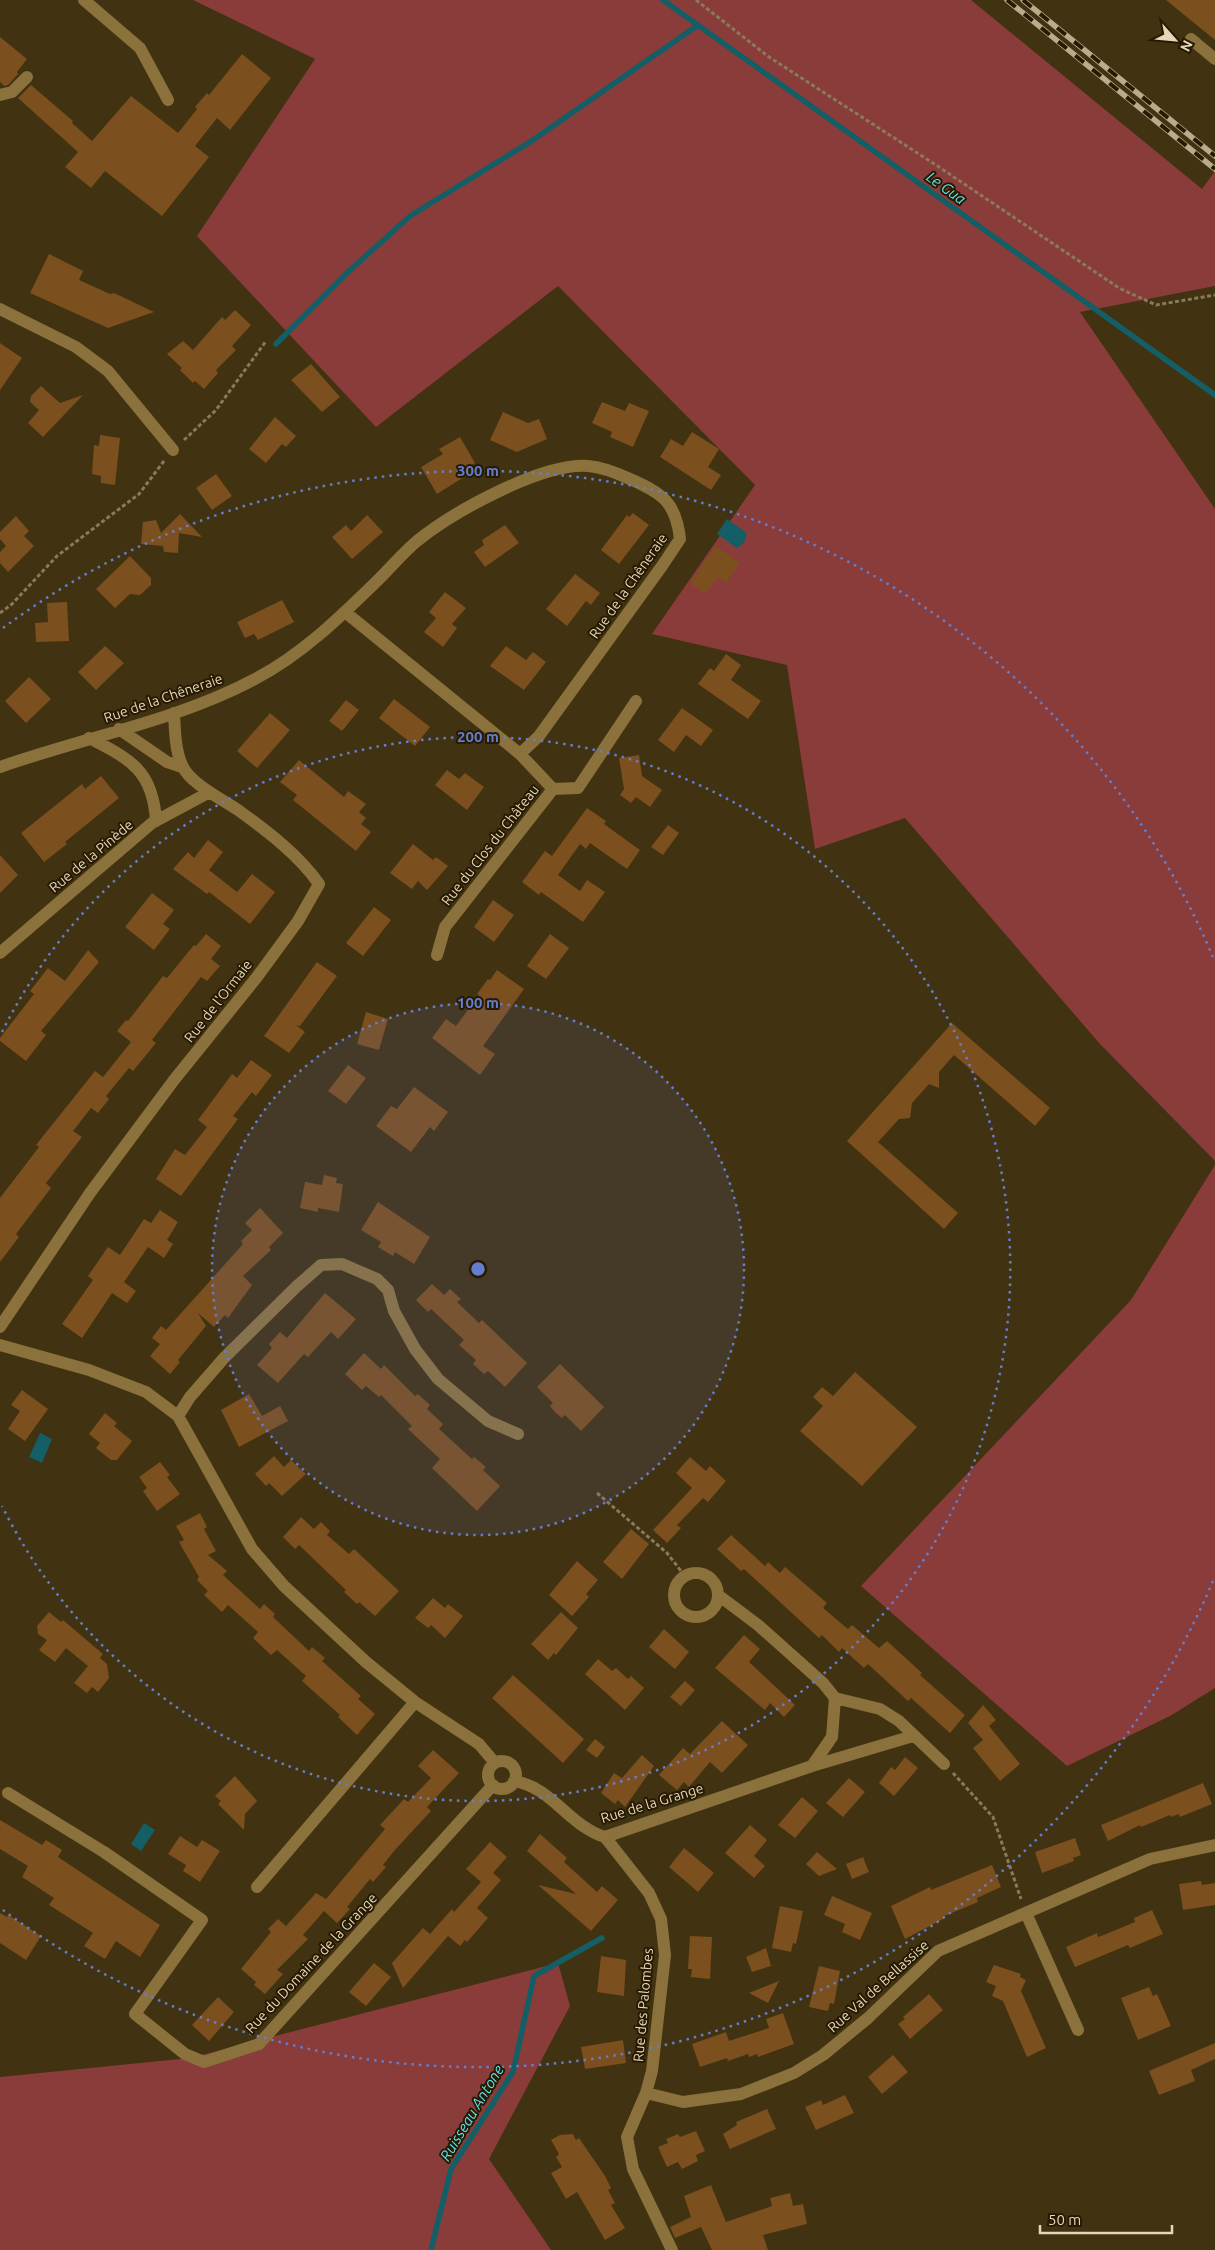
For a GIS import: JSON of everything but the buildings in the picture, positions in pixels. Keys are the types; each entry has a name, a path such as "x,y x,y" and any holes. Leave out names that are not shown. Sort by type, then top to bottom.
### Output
{"street":[{"path":"84,0 140,48 168,100"},
{"path":"1191,39 1215,58"},
{"path":"0,95 12,92 27,77"},
{"path":"0,309 76,347 108,371 173,450"},
{"name":"Rue de la Chêneraie","path":"0,767 174,713 214,699 256,679 303,649 345,612 417,541 484,499 522,480 556,470 587,466 616,472 649,487 667,500 678,520 680,539 539,736 520,754"},
{"path":"345,612 520,754 553,789"},
{"name":"Rue du Clos du Château","path":"437,955 445,928 553,789 578,788 636,701"},
{"path":"174,713 175,736 182,767"},
{"path":"119,729 167,762 182,767"},
{"path":"89,738 125,757 141,773 151,791 156,821"},
{"name":"Rue de l'Ormaie","path":"0,1327 90,1193 174,1080 298,921 319,884 305,865 238,810 208,793 182,767"},
{"name":"Rue de la Pinède","path":"0,953 156,821 208,793"},
{"path":"178,1416 190,1397 224,1358 296,1287 321,1265 342,1264 377,1279 388,1290 394,1311 415,1350 438,1378 488,1422 518,1434"},
{"path":"0,1344 89,1370 146,1392 178,1416 252,1550 284,1586 366,1662 416,1702 479,1744 495,1763"},
{"path":"700,1574 707,1576 713,1581 718,1595 717,1602 709,1614 695,1617 682,1613 675,1601 674,1594 679,1581 685,1576 700,1574"},
{"path":"718,1595 758,1625 823,1683 835,1698 880,1709 900,1721 913,1736 944,1764"},
{"path":"812,1766 832,1737 835,1698"},
{"path":"257,1887 416,1702"},
{"name":"Rue de la Grange","path":"514,1781 542,1790 591,1832 605,1837 812,1766 913,1736"},
{"path":"503,1761 511,1764 516,1772 514,1781 505,1788 493,1785 488,1774 495,1763 503,1761"},
{"name":"Rue du Domaine de la Grange","path":"8,1793 104,1852 202,1920 135,2014 185,2054 204,2062 260,2044 493,1785"},
{"name":"Rue des Palombes","path":"605,1837 649,1893 660,1919 664,1955 652,2071 646,2093 627,2137 633,2169 672,2250"},
{"name":"Rue Val de Bellassise","path":"646,2093 683,2102 741,2094 794,2073 823,2056 938,1952 1150,1859 1215,1845"},
{"path":"1026,1913 1078,2030"}],"path":[{"path":"696,0 769,57 936,165 1119,288 1156,305 1215,295"},
{"path":"0,613 12,604 57,556 139,494 173,450 216,410 266,341"},
{"path":"597,1493 667,1553 685,1576"},
{"path":"944,1764 993,1817 1026,1913"}],"shaded area":[{"path":"193,0 971,0 1202,189 1215,171 1215,286 1080,312 1215,509 1215,1161 1100,1044 905,818 815,849 787,665 652,634 755,485 558,286 376,427 197,236 315,59"},
{"path":"1215,1165 1215,1688 1170,1716 1067,1766 861,1586 1131,1300"},
{"path":"558,1963 570,2006 489,2159 551,2250 0,2250 0,2077 190,2058"}],"water":[{"path":"727,519 747,533 744,543 737,548 717,534"},
{"path":"40,1433 52,1439 42,1463 29,1457"},
{"path":"144,1823 155,1830 141,1851 131,1844"}],"waterway":[{"name":"Le Gua","path":"663,0 1215,395"},
{"path":"276,344 348,272 410,216 530,142 698,25"},
{"name":"Ruisseau Antone","path":"431,2250 451,2169 513,2072 534,1976 602,1938"}],"railway":[{"path":"1007,0 1215,169"},
{"path":"1023,0 1215,156"}]}
